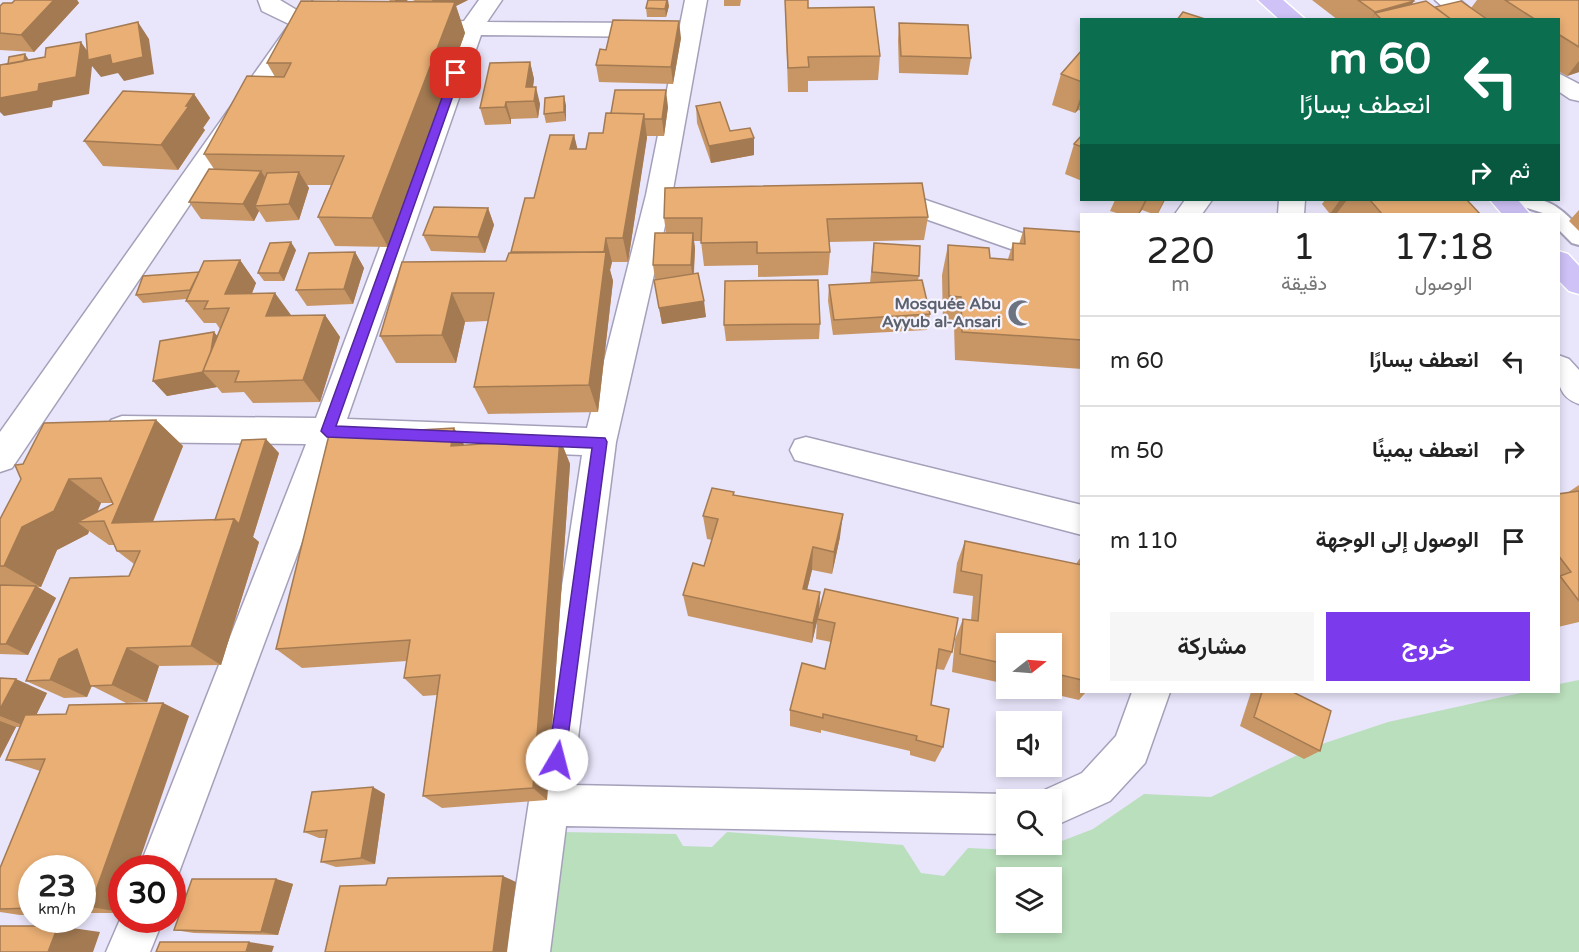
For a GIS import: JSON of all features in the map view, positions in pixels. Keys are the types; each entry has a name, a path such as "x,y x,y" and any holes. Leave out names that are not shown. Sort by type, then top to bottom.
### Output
{"main road":[{"path":"1269,0 1292,18"},
{"path":"1504,201 1516,213"},
{"path":"1560,263 1579,285"}],"street":[{"path":"269,0 270,6 302,22 336,23"},
{"path":"0,458 18,428 302,22 327,0"},
{"path":"165,855 327,431 472,28 481,10 491,0"},
{"path":"1446,0 1470,18"},
{"path":"427,27 472,28 692,15 671,196 600,442 528,952"},
{"path":"1189,213 1198,201"},
{"path":"860,202 920,207 1025,244 1080,254"},
{"path":"1560,369 1579,392"},
{"path":"18,428 54,429"},
{"path":"90,429 327,431 600,442"},
{"path":"806,450 1080,519"},
{"path":"1062,802 1096,787 1131,749 1151,693"},
{"path":"550,805 996,814"},
{"path":"128,952 136,933"}],"lane":[{"path":"1524,201 1552,210 1554,213"},
{"path":"1560,219 1579,238"}],"green space":[{"path":"1579,680 1579,952 522,952 562,832 676,834 683,846 712,847 727,832 903,845 921,873 944,876 968,848 996,849 996,855 1062,855 1062,841 1093,829 1144,794 1211,797 1316,746 1388,722 1520,693 1560,693 1560,684"}],"building":[{"path":"15,0 54,0 21,35 0,33 0,6"},
{"path":"648,0 667,0 665,9 646,8"},
{"path":"785,0 808,0 808,8 874,7 880,56 808,57 809,67 788,68"},
{"path":"1358,0 1413,0 1414,1 1375,12"},
{"path":"1505,0 1579,0 1579,47 1560,35 1560,18 1533,18"},
{"path":"301,1 455,2 372,218 318,217 344,156 204,154 247,76 284,77 291,63 267,63"},
{"path":"1426,1 1449,18 1380,18 1375,13"},
{"path":"1461,1 1485,18 1449,18 1435,7"},
{"path":"1183,12 1202,18 1178,18"},
{"path":"613,20 679,21 671,67 596,65 600,49 606,50"},
{"path":"138,22 143,57 112,64 110,55 88,60 86,34"},
{"path":"899,23 968,25 971,58 901,56"},
{"path":"81,42 76,77 39,84 38,91 0,98 0,65 45,57 46,48"},
{"path":"1080,52 1080,81 1061,74"},
{"path":"25,54 24,61 8,64 9,57"},
{"path":"530,62 526,87 536,87 534,101 506,102 505,107 480,108 490,63"},
{"path":"615,90 666,90 662,119 644,119 644,114 611,113"},
{"path":"123,91 194,94 186,106 189,106 161,145 84,141"},
{"path":"564,96 564,112 544,114 545,98"},
{"path":"720,102 730,131 750,128 754,138 709,146 696,106"},
{"path":"606,113 644,114 623,238 606,238 604,252 511,252 525,198 534,198 550,135 574,135 570,149 586,149 589,133 603,133"},
{"path":"1080,137 1080,146 1074,144"},
{"path":"209,169 261,171 243,204 189,202"},
{"path":"299,172 289,204 255,206 267,173"},
{"path":"922,183 928,217 827,219 830,252 757,253 757,242 701,243 702,218 664,218 665,188"},
{"path":"1371,201 1468,201 1479,213 1381,213"},
{"path":"434,207 488,208 478,237 423,235"},
{"path":"1024,228 1080,232 1080,340 962,332 961,297 949,296 948,245 989,248 990,258 1013,260 1013,243 1025,244"},
{"path":"655,233 693,233 691,265 653,265"},
{"path":"291,242 279,273 258,273 270,243"},
{"path":"874,243 920,246 919,276 872,272"},
{"path":"355,252 344,289 296,290 309,253"},
{"path":"606,252 589,385 474,387 494,293 452,293 442,335 380,336 402,262 506,261 509,253"},
{"path":"240,260 225,294 275,293 266,316 325,315 303,380 235,382 239,371 203,371 229,308 204,309 208,301 186,301 204,261"},
{"path":"199,272 190,290 136,295 143,276"},
{"path":"698,273 704,301 659,308 654,280"},
{"path":"818,280 820,324 724,325 725,281"},
{"path":"922,280 930,314 834,320 829,285"},
{"path":"214,332 211,351 203,372 153,381 160,341"},
{"path":"156,420 112,523 234,519 191,646 127,648 112,685 90,686 77,649 59,659 50,680 26,681 70,578 129,576 140,551 117,551 104,521 77,522 113,504 101,478 69,479 54,511 22,527 4,566 0,566 0,519 21,479 15,465 23,464 44,423"},
{"path":"454,428 451,446 560,439 533,788 423,796 440,675 404,678 410,640 276,649 329,435"},
{"path":"266,439 239,524 234,519 215,520 242,440"},
{"path":"712,488 734,492 733,495 843,514 834,552 813,547 803,589 820,592 813,623 683,595 693,563 704,566 718,519 703,516"},
{"path":"1579,491 1579,601 1560,576 1571,572 1560,558 1560,494"},
{"path":"965,541 1080,565 1080,680 1062,675 1062,633 996,633 996,662 960,654 963,619 978,621 982,575 961,571"},
{"path":"0,585 36,586 6,644 0,644"},
{"path":"825,589 958,618 952,652 939,649 931,705 949,709 943,747 916,740 917,736 823,714 823,718 790,710 802,663 825,669 835,623 817,619"},
{"path":"0,678 16,679 0,709"},
{"path":"1262,693 1295,693 1331,711 1320,751 1254,717"},
{"path":"163,703 96,890 96,855 18,855 18,908 0,909 0,868 45,759 6,760 25,715 66,714 69,705"},
{"path":"373,787 361,858 321,862 327,830 304,832 312,792"},
{"path":"503,876 493,952 325,952 340,886 386,885 388,878"},
{"path":"192,879 276,879 261,932 186,930 186,896"},
{"path":"0,926 18,926 18,933 55,933 48,952 0,952"},
{"path":"160,942 249,942 246,952 156,952"}],"place":[{"name":"Mosquée Abu Ayyub al-Ansari","path":"1021,313"}],"route":[{"path":"456,73 327,431 600,442 557,760"}]}
